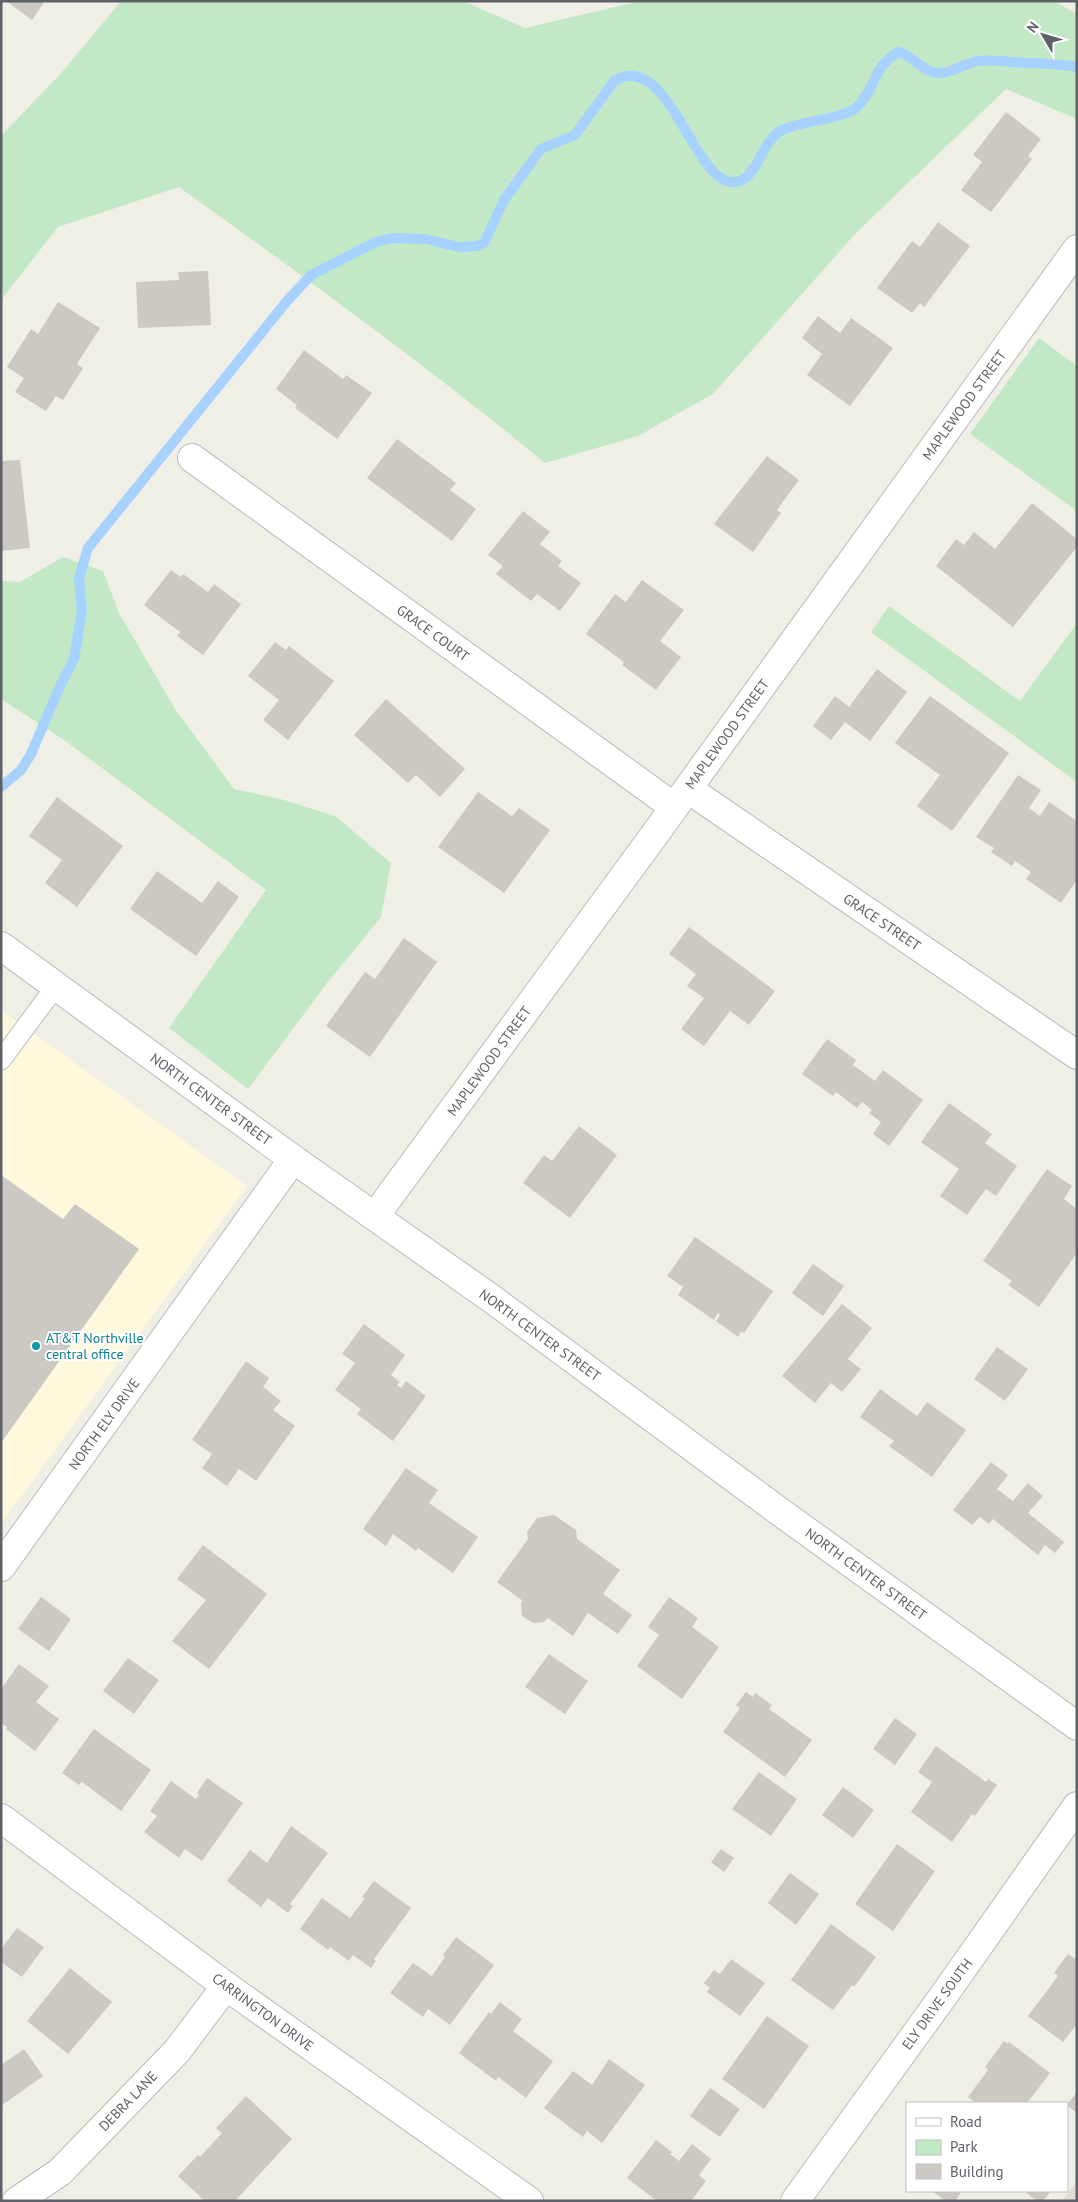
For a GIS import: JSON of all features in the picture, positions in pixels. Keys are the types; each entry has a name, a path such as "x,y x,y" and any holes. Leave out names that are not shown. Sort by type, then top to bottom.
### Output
{"street":[{"name":"MAPLEWOOD STREET","path":"375,1216 681,798 1077,249"},
{"name":"GRACE COURT","path":"192,458 681,798"},
{"name":"GRACE STREET","path":"681,798 1077,1055"},
{"name":"NORTH CENTER STREET","path":"1,946 294,1159 492,1299 768,1504 1077,1726"},
{"name":"NORTH ELY DRIVE","path":"1,1567 294,1159"},
{"name":"ELY DRIVE SOUTH","path":"795,2201 944,1995 1077,1806"},
{"name":"CARRINGTON DRIVE","path":"1,1818 226,1986 529,2201"},
{"name":"DEBRA LANE","path":"17,2201 60,2172 177,2050 226,1986"}],"lane":[{"path":"1,1060 56,986"}],"shaded area":[{"path":"1,1010 247,1186 1,1524"},
{"path":"1077,2181 1077,2201 1062,2201"}],"green space":[{"path":"121,1 463,1 525,28 641,1 1054,1 1077,14 1077,119 1006,89 856,233 713,394 638,436 545,463 410,357 179,187 58,227 1,300 1,136 64,70"},
{"path":"1039,338 1077,366 1077,511 970,434"},
{"path":"63,557 103,571 119,613 175,709 234,789 284,800 335,816 391,863 381,917 327,983 248,1089 169,1028 266,890 64,740 1,699 1,581 20,582"},
{"path":"889,606 1020,701 1077,623 1077,782 871,632"}],"building":[{"path":"6,1 45,1 32,20"},
{"path":"1006,112 1041,139 1028,156 1032,159 991,212 961,190 982,162 973,155"},
{"path":"938,222 970,246 924,307 920,303 912,313 877,288 912,241 920,247"},
{"path":"208,271 211,325 138,328 136,282 179,280 178,272"},
{"path":"58,302 100,328 77,364 83,368 63,400 56,396 46,411 15,392 24,378 7,367 31,329 38,334"},
{"path":"818,316 840,333 851,318 893,348 850,406 807,375 822,354 802,338"},
{"path":"304,350 343,379 346,375 372,393 337,439 295,408 297,405 276,389"},
{"path":"397,439 456,483 450,490 476,509 452,541 367,478"},
{"path":"767,456 799,480 777,510 781,513 753,552 714,524"},
{"path":"20,460 30,548 1,551 1,461"},
{"path":"1032,503 1077,539 1077,547 1013,627 936,566 956,539 964,545 974,532 995,549"},
{"path":"523,511 550,532 540,544 562,561 558,566 581,583 560,611 537,594 531,601 496,574 503,566 488,555"},
{"path":"171,570 181,577 183,574 208,592 214,584 241,604 203,655 177,636 180,632 144,605"},
{"path":"642,580 684,610 660,641 681,657 656,690 622,665 624,662 586,634 615,594 626,602"},
{"path":"275,642 286,650 289,646 334,681 288,740 263,720 279,700 248,676"},
{"path":"877,669 907,692 870,741 845,722 831,740 813,726 835,696 849,707"},
{"path":"930,696 1009,753 952,831 917,806 940,775 895,743"},
{"path":"386,699 465,769 440,797 416,775 408,783 354,735"},
{"path":"1018,775 1041,790 1029,808 1040,816 1049,802 1077,821 1077,880 1061,903 1026,879 1031,872 1015,861 1012,866 991,852 994,848 976,837"},
{"path":"478,792 512,816 519,808 550,830 504,893 438,847"},
{"path":"57,797 123,846 77,907 45,883 62,860 29,836"},
{"path":"157,871 202,903 218,881 239,897 196,956 130,909"},
{"path":"689,927 775,991 749,1025 730,1011 704,1046 681,1029 704,998 687,986 696,974 669,954"},
{"path":"404,938 437,962 370,1057 326,1026 365,972 375,979"},
{"path":"827,1039 856,1060 853,1065 875,1081 883,1070 923,1100 889,1146 873,1134 881,1122 869,1113 872,1110 862,1102 857,1108 836,1092 833,1096 802,1074"},
{"path":"949,1103 992,1134 985,1143 1017,1166 996,1196 986,1189 967,1215 940,1196 959,1169 921,1142"},
{"path":"579,1126 617,1155 570,1218 523,1183 544,1155 552,1161"},
{"path":"1047,1169 1072,1186 1064,1199 1077,1209 1077,1253 1039,1307 1008,1285 1012,1281 983,1261"},
{"name":"AT&T Northville central office","path":"1,1175 63,1219 75,1204 139,1249 1,1443"},
{"path":"695,1237 773,1291 744,1333 741,1332 738,1337 716,1321 720,1315 718,1313 714,1320 678,1295 683,1287 667,1276"},
{"path":"813,1264 844,1286 823,1316 792,1293"},
{"path":"842,1304 872,1328 848,1359 861,1369 842,1392 831,1383 815,1403 782,1376"},
{"path":"364,1324 405,1355 391,1375 400,1382 397,1385 401,1388 406,1381 426,1396 393,1441 357,1414 361,1409 335,1390 355,1363 342,1354"},
{"path":"997,1347 1028,1369 1005,1401 974,1379"},
{"path":"246,1361 269,1378 263,1387 281,1401 273,1410 295,1426 256,1481 239,1469 227,1486 202,1468 212,1454 192,1440"},
{"path":"880,1389 917,1416 927,1402 966,1430 932,1477 889,1446 894,1441 860,1417"},
{"path":"991,1462 1008,1475 997,1489 1013,1501 1028,1483 1043,1496 1028,1513 1064,1542 1055,1553 1045,1545 1038,1555 993,1519 989,1524 980,1517 972,1525 953,1510"},
{"path":"406,1468 438,1490 429,1503 478,1537 453,1573 418,1548 416,1551 393,1534 386,1546 363,1529"},
{"path":"554,1515 576,1530 577,1539 620,1570 603,1594 632,1615 618,1634 588,1613 573,1636 548,1618 544,1622 533,1623 522,1616 521,1603 523,1601 497,1582 528,1539 527,1532 537,1518"},
{"path":"203,1545 267,1594 209,1669 172,1641 206,1600 177,1579"},
{"path":"41,1597 71,1619 49,1651 18,1629"},
{"path":"669,1597 698,1618 692,1627 719,1647 682,1699 637,1666 659,1635 648,1627"},
{"path":"549,1654 588,1681 565,1714 525,1687"},
{"path":"128,1658 159,1680 134,1714 103,1691"},
{"path":"19,1664 49,1686 36,1702 59,1719 35,1751 1,1723 1,1689"},
{"path":"746,1692 753,1697 755,1693 772,1705 769,1709 812,1740 785,1777 723,1732 740,1708 736,1705"},
{"path":"895,1718 917,1734 895,1765 873,1749"},
{"path":"94,1729 151,1770 121,1811 82,1782 79,1785 62,1773"},
{"path":"936,1746 986,1782 988,1779 997,1785 975,1816 972,1814 952,1842 911,1812 932,1782 918,1772"},
{"path":"759,1772 797,1799 771,1836 732,1809"},
{"path":"207,1778 243,1803 202,1861 185,1849 179,1858 144,1832 157,1816 150,1811 171,1781 196,1799 199,1795 197,1793"},
{"path":"843,1787 874,1810 853,1838 822,1815"},
{"path":"291,1826 328,1853 290,1904 293,1906 288,1913 268,1898 261,1907 227,1881 250,1850 267,1863"},
{"path":"897,1844 935,1871 893,1931 855,1904"},
{"path":"721,1849 734,1858 724,1872 711,1862"},
{"path":"790,1873 819,1894 796,1925 768,1903"},
{"path":"374,1881 411,1908 374,1959 376,1961 371,1968 353,1955 349,1961 330,1947 328,1950 300,1929 322,1898 350,1918 365,1898 362,1897"},
{"path":"831,1924 876,1957 854,1987 852,1985 833,2010 791,1980"},
{"path":"17,1928 44,1947 22,1977 1,1962 1,1949"},
{"path":"456,1937 494,1965 450,2025 428,2009 423,2017 390,1993 413,1963 432,1976 445,1957 443,1955"},
{"path":"1068,1954 1077,1960 1077,2024 1063,2042 1028,2016 1058,1976 1054,1973"},
{"path":"731,1959 765,1983 740,2016 707,1992 710,1988 704,1983 714,1970 720,1974"},
{"path":"70,1968 112,2002 68,2054 27,2021"},
{"path":"500,2002 522,2019 513,2031 553,2061 526,2098 498,2077 496,2081 459,2053 489,2012 491,2014"},
{"path":"767,2016 809,2046 764,2109 722,2079"},
{"path":"1004,2041 1007,2044 1009,2042 1050,2073 1028,2102 975,2102 968,2097 988,2070 985,2067"},
{"path":"24,2049 43,2076 1,2106 1,2065"},
{"path":"609,2059 645,2085 602,2143 587,2131 583,2137 544,2108 573,2071 592,2085"},
{"path":"710,2088 740,2109 720,2137 690,2116"},
{"path":"1077,2092 1077,2113 1068,2104"},
{"path":"246,2096 292,2139 235,2201 205,2201 178,2176 198,2155 200,2157 222,2133 216,2128"},
{"path":"656,2140 672,2152 670,2154 679,2161 692,2144 711,2159 699,2175 706,2181 691,2201 657,2201 627,2178"},
{"path":"933,2192 961,2192 955,2201 946,2201"},
{"path":"1025,2192 1050,2192 1043,2201 1037,2201"}],"waterway":[{"path":"1,787 21,770 31,754 60,686 74,659 82,611 79,578 88,548 287,301 311,275 376,242 393,238 425,239 459,247 477,246 484,243 504,200 541,149 575,135 615,80 636,76 653,86 669,104 711,169 726,181 742,180 748,176 770,141 782,130 844,114 858,106 864,99 878,71 889,58 898,52 908,56 927,70 938,73 948,72 978,61 1054,64 1077,67"}],"place":[{"name":"AT&T Northville central office","path":"36,1346"}]}
